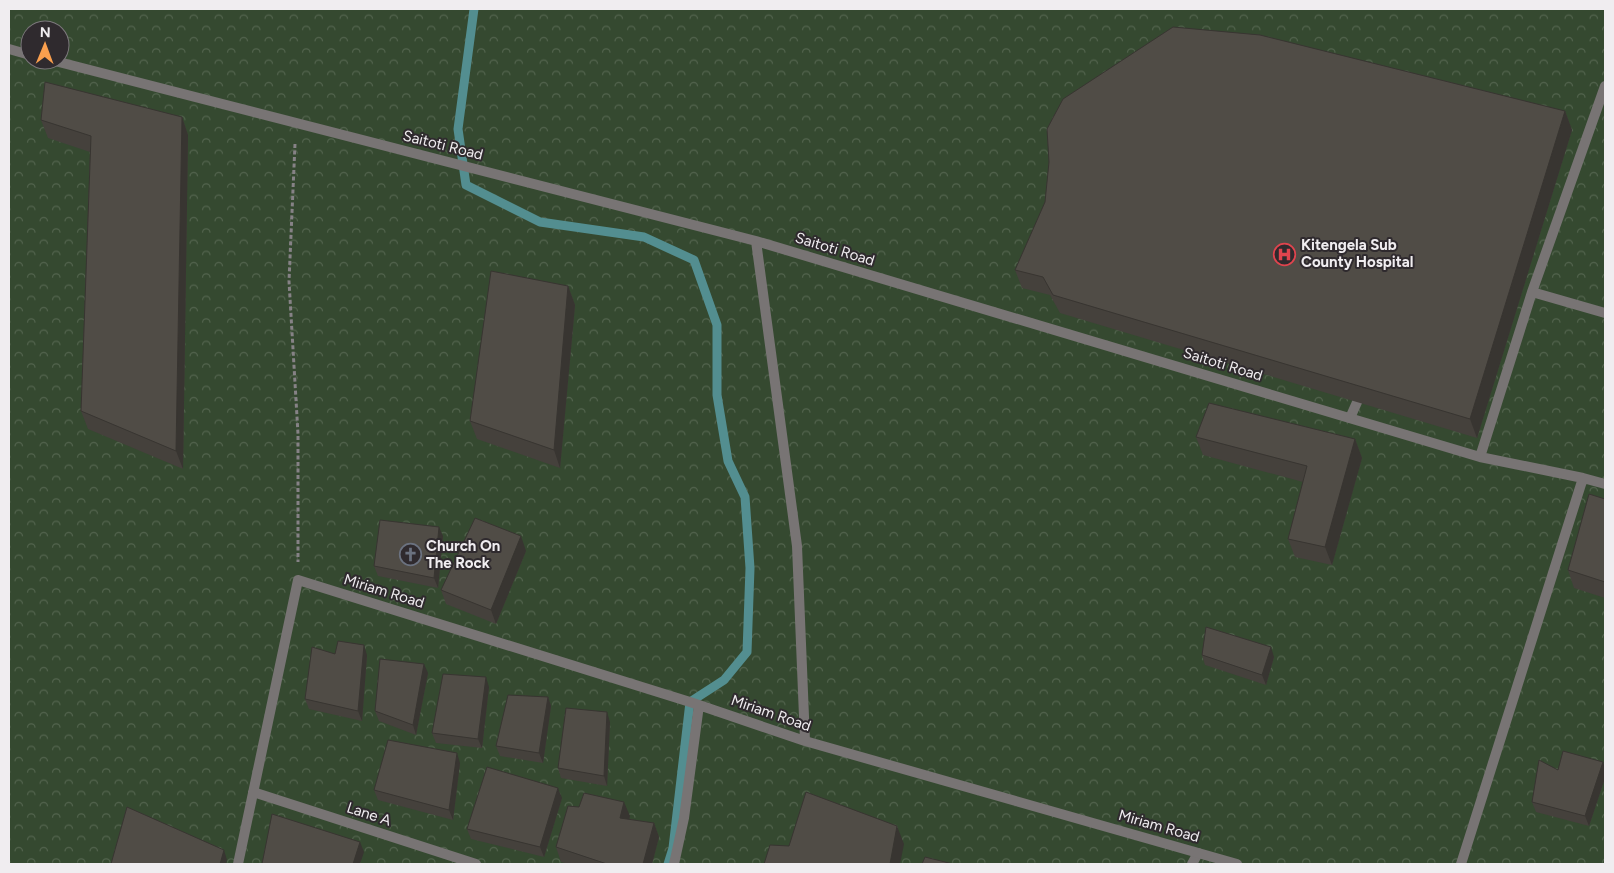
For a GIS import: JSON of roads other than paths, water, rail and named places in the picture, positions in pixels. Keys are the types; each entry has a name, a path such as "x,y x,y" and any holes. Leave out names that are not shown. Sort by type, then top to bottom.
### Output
{"street":[{"name":"Saitoti Road","path":"70,65 756,241 1480,457 1605,484"},
{"path":"1480,457 1532,292 1605,86"},
{"path":"756,241 797,546 805,741"},
{"path":"1532,292 1605,313"},
{"path":"1350,418 1365,384"},
{"path":"1461,864 1583,478"},
{"name":"Miriam Road","path":"253,792 298,580 700,705 805,741 1237,864"},
{"path":"674,864 684,818 700,705"},
{"path":"238,864 253,792"},
{"name":"Lane A","path":"253,792 476,864"},
{"path":"1192,864 1198,853"}],"waterway":[{"path":"474,9 458,129 466,185 540,222 644,237 694,260 717,325 717,395 728,461 745,497 750,568 747,652 724,680 690,702 673,848 668,864"}],"place":[{"name":"Kitengela Sub County Hospital","path":"1285,254"},
{"name":"Church On The Rock","path":"410,555"}]}
